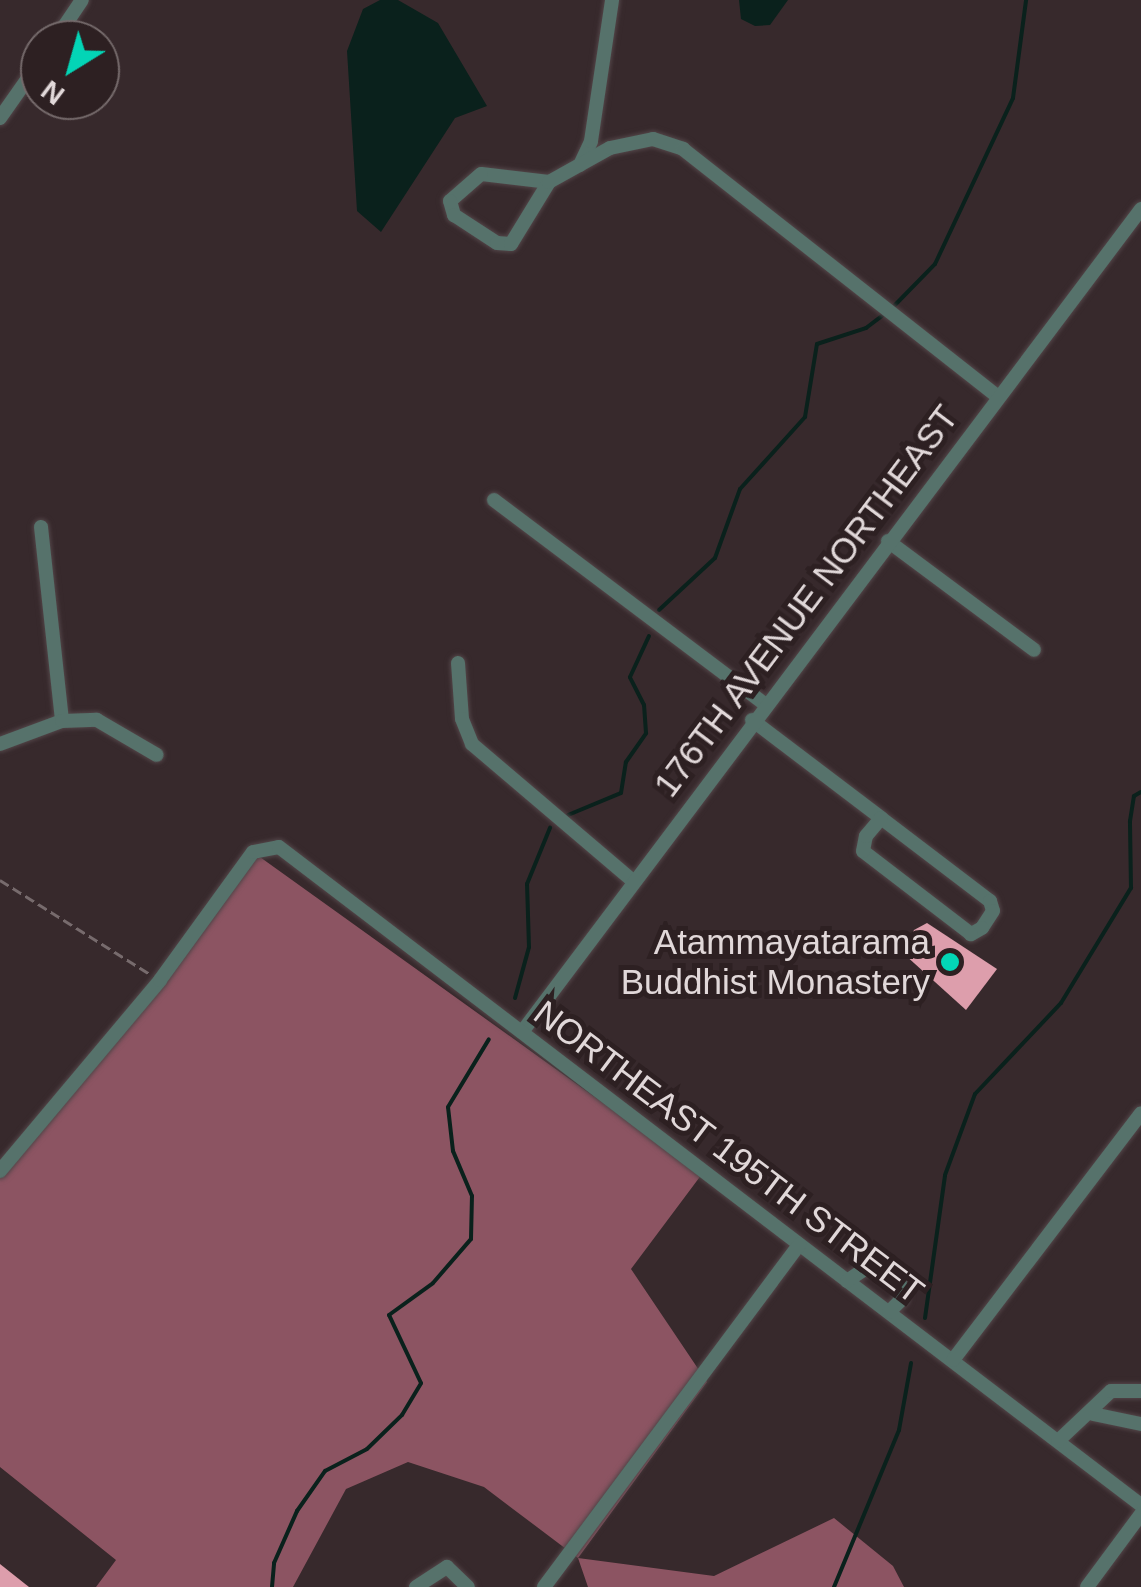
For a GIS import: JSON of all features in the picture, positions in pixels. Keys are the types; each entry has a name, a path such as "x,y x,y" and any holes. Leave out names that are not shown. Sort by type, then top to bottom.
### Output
{"street":[{"path":"580,165 590,141 612,0"},
{"path":"0,118 20,90"},
{"path":"550,182 481,174 450,201 454,215 498,243 511,244 550,182 632,142 653,138 683,149 998,397"},
{"name":"176TH AVENUE NORTHEAST","path":"522,1032 752,720 1141,209"},
{"path":"494,500 765,704"},
{"path":"41,528 62,721"},
{"path":"888,541 1034,650"},
{"path":"458,663 462,719 472,744 633,881"},
{"path":"752,720 881,818 990,901 993,911 982,928 971,934 864,851 866,836 881,818"},
{"path":"0,744 62,721 108,722 157,755"},
{"name":"NORTHEAST 195TH STREET","path":"160,980 252,852 279,847 1141,1505"},
{"path":"0,1171 160,980"},
{"path":"952,1360 1141,1113"},
{"path":"544,1587 799,1245"},
{"path":"847,1281 869,1266 899,1278 902,1298 889,1312"},
{"path":"1058,1442 1093,1414 1111,1392 1141,1391"},
{"path":"1093,1414 1141,1424"},
{"path":"1087,1587 1141,1514"},
{"path":"416,1587 447,1567 468,1587"}],"path":[{"path":"0,880 160,980"}],"shaded area":[{"path":"380,0 398,0 438,23 487,106 455,118 381,232 357,211 347,51 363,9"},
{"path":"739,0 788,0 770,25 755,26 741,19"},
{"path":"253,852 702,1174 631,1269 707,1382 578,1558 484,1487 408,1462 346,1489 293,1587 96,1587 116,1560 0,1467 0,1171 160,980"},
{"path":"834,1518 893,1566 904,1587 588,1587 578,1558 714,1576"}],"building":[{"name":"Atammayatarama Buddhist Monastery","path":"927,923 997,969 966,1010 904,954 914,930"},
{"path":"0,1564 29,1587 0,1587"}],"waterway":[{"path":"893,307 935,264 1013,98 1026,0"},
{"path":"659,610 715,558 740,489 805,417 817,344 866,328 886,313"},
{"path":"568,815 621,793 626,762 646,733 644,705 630,677 649,636"},
{"path":"925,1318 945,1175 975,1094 1061,1003 1131,888 1130,821 1134,796 1141,792"},
{"path":"515,998 529,947 527,884 550,828"},
{"path":"272,1587 274,1563 297,1511 325,1471 367,1449 402,1415 421,1383 389,1315 433,1283 471,1239 472,1196 453,1151 448,1107 489,1039"},
{"path":"834,1587 899,1430 911,1363"}],"place":[{"name":"Atammayatarama Buddhist Monastery","path":"950,962"}]}
